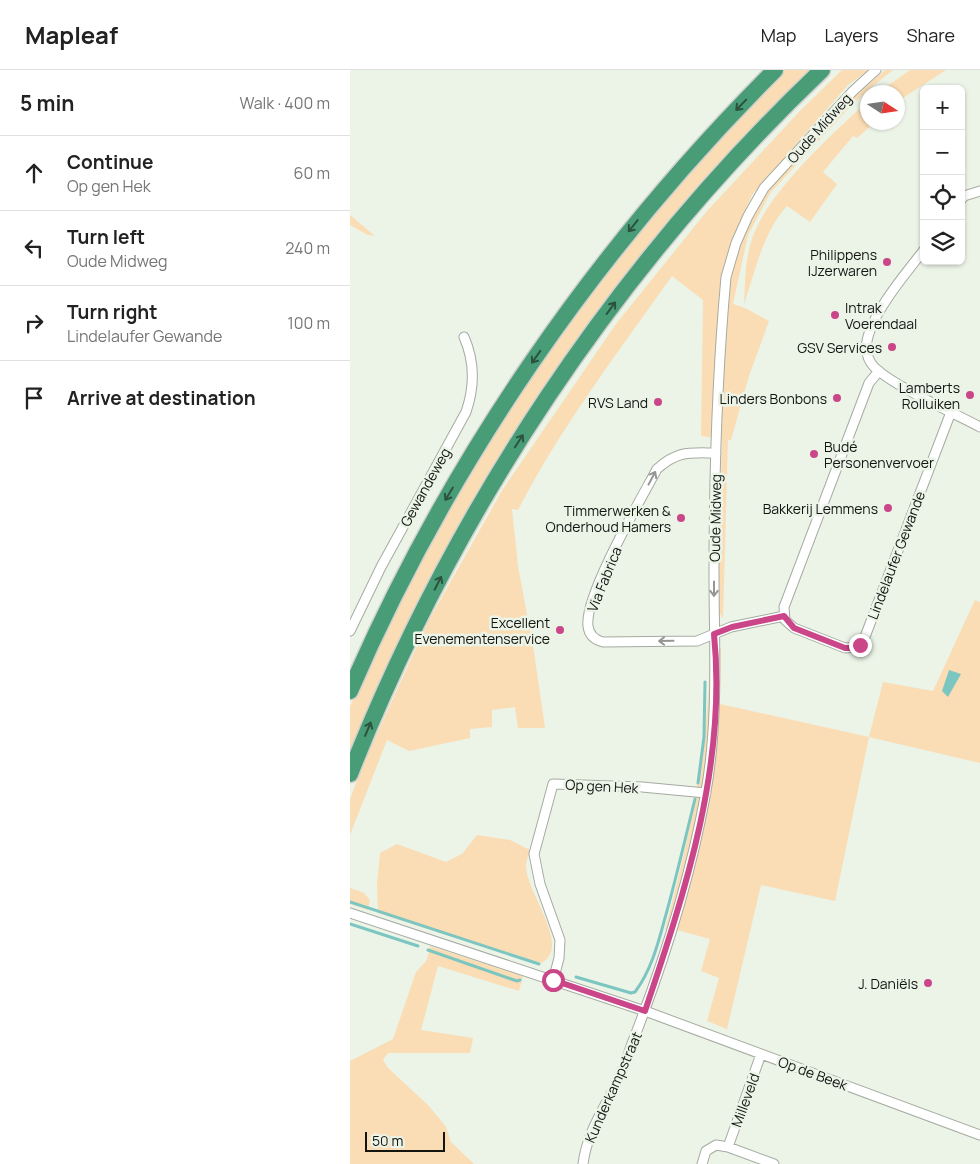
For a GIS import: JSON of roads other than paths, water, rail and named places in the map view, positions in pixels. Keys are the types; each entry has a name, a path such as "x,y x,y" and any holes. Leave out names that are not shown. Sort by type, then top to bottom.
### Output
{"highway":[{"path":"350,691 420,545 486,433 526,371 579,297 650,206 723,123 775,70"},
{"path":"350,774 400,657 440,578 486,495 545,402 619,298 685,216 759,133 822,70"}],"street":[{"name":"Oude Midweg","path":"645,1011 678,912 706,793 714,741 716,453 726,277 736,243 748,216 764,188 852,91 876,70"},
{"path":"965,196 980,191"},
{"path":"920,255 889,297 873,324 867,341 867,354 871,363 879,371 980,427"},
{"name":"Gewandeweg","path":"350,631 381,567 466,412 471,394 473,370 464,337"},
{"path":"714,634 732,627 784,616 785,602 869,383 879,371"},
{"name":"Lindelaufer Gewande","path":"784,616 794,628 845,648 857,647 863,642 951,412"},
{"name":"Via Fabrica","path":"714,634 697,641 603,642 590,634 587,624 589,610 600,581 657,469 671,456 685,453 716,453"},
{"name":"Op gen Hek","path":"553,980 559,958 560,940 540,884 534,854 552,784 706,793"},
{"path":"350,913 645,1011"},
{"name":"Op de Beek","path":"645,1011 980,1135"},
{"name":"Kunderkampstraat","path":"583,1164 594,1124 620,1076 645,1011"},
{"name":"Milleveld","path":"728,1147 762,1054"},
{"path":"702,1164 706,1151 716,1145 728,1147 774,1164"}],"water":[{"path":"949,670 961,674 948,697 942,691"}],"waterway":[{"path":"698,783 704,737 705,682"},
{"path":"576,977 631,993 635,992 641,984 660,938 695,799"},
{"path":"350,902 539,964"},
{"path":"350,924 418,946"},
{"path":"428,950 517,981 520,980"}],"place":[{"name":"Philippens IJzerwaren","path":"887,262"},
{"name":"Intrak Voerendaal","path":"835,315"},
{"name":"GSV Services","path":"892,347"},
{"name":"Lamberts Rolluiken","path":"970,395"},
{"name":"Linders Bonbons","path":"837,398"},
{"name":"RVS Land","path":"658,402"},
{"name":"Budé Personenvervoer","path":"814,454"},
{"name":"Bakkerij Lemmens","path":"888,508"},
{"name":"Timmerwerken & Onderhoud Hamers","path":"681,518"},
{"name":"Excellent Evenementenservice","path":"560,630"},
{"name":"J. Daniëls","path":"928,983"}]}
